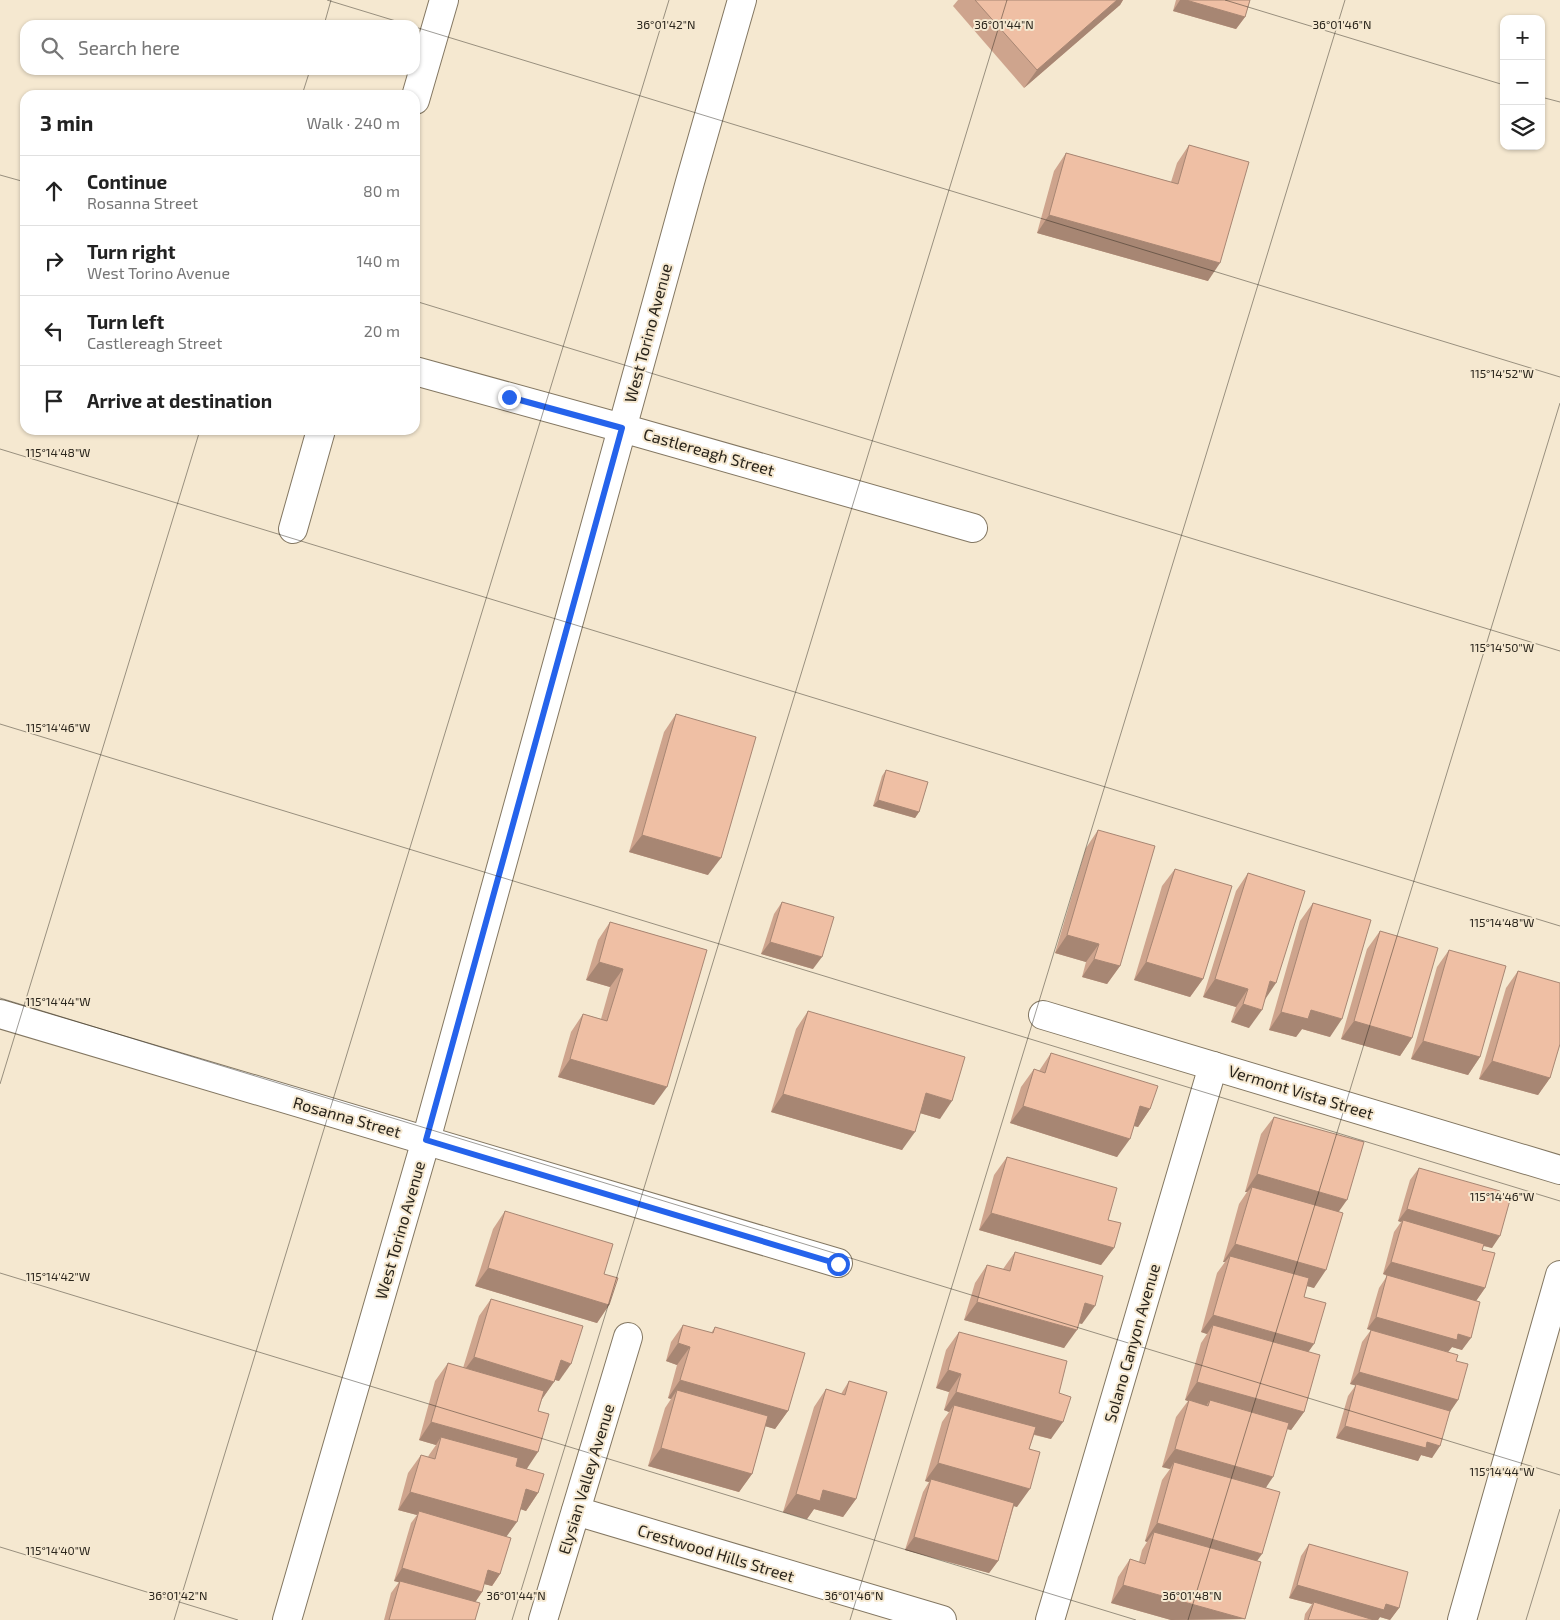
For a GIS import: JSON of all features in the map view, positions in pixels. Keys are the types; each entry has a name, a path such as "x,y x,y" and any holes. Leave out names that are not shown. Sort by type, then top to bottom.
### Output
{"street":[{"path":"418,90 444,0"},
{"name":"West Torino Avenue","path":"287,1620 426,1140 742,0"},
{"name":"Castlereagh Street","path":"420,372 973,528"},
{"path":"293,529 321,435"},
{"name":"Rosanna Street","path":"0,1014 838,1264"},
{"name":"Vermont Vista Street","path":"1043,1015 1560,1170"},
{"name":"Solano Canyon Avenue","path":"1050,1620 1213,1066"},
{"path":"1462,1620 1560,1275"},
{"name":"Elysian Valley Avenue","path":"543,1620 628,1337"},
{"name":"Crestwood Hills Street","path":"576,1511 942,1620"}],"building":[{"path":"975,0 1117,0 1037,70"},
{"path":"1186,0 1250,0 1245,17"},
{"path":"1189,145 1249,162 1220,263 1049,215 1066,153 1178,184"},
{"path":"676,714 756,737 721,858 642,835"},
{"path":"886,770 928,782 919,812 878,800"},
{"path":"1098,830 1155,846 1120,966 1094,959 1099,944 1067,935"},
{"path":"1175,869 1232,886 1203,979 1146,962"},
{"path":"1248,873 1305,891 1276,983 1270,981 1262,1010 1243,1004 1248,989 1215,979"},
{"path":"782,902 834,917 822,957 770,942"},
{"path":"1313,903 1371,920 1342,1019 1311,1010 1308,1019 1281,1012"},
{"path":"610,922 707,950 667,1087 570,1059 583,1014 607,1021 623,969 599,962"},
{"path":"1380,931 1438,948 1412,1038 1354,1021"},
{"path":"1449,950 1506,966 1480,1057 1423,1041"},
{"path":"1518,971 1560,983 1560,1044 1550,1078 1492,1061"},
{"path":"808,1011 965,1057 952,1101 926,1093 915,1132 783,1094"},
{"path":"1051,1053 1158,1086 1150,1109 1140,1106 1130,1139 1023,1106 1034,1069 1045,1073"},
{"path":"1274,1117 1364,1142 1347,1200 1257,1174"},
{"path":"1007,1157 1117,1188 1108,1220 1121,1223 1114,1248 991,1213"},
{"path":"1419,1168 1500,1191 1498,1197 1510,1200 1500,1236 1407,1209"},
{"path":"1252,1187 1343,1213 1326,1270 1235,1244"},
{"path":"505,1211 613,1244 604,1274 618,1278 609,1305 488,1268"},
{"path":"1403,1220 1484,1244 1482,1250 1495,1253 1485,1288 1391,1262"},
{"path":"1015,1252 1103,1276 1095,1306 1085,1303 1077,1330 977,1302 987,1265 1010,1271"},
{"path":"1230,1256 1309,1278 1304,1297 1326,1303 1314,1344 1213,1315"},
{"path":"1387,1275 1480,1302 1471,1338 1458,1334 1457,1340 1376,1317"},
{"path":"491,1299 583,1326 571,1364 561,1360 554,1382 474,1357"},
{"path":"683,1325 713,1333 715,1327 805,1353 788,1411 680,1380 690,1347 678,1343"},
{"path":"1213,1325 1320,1355 1304,1412 1197,1382"},
{"path":"1371,1330 1458,1355 1456,1361 1468,1364 1458,1400 1359,1372"},
{"path":"959,1332 1067,1361 1059,1393 1071,1397 1063,1422 956,1392 961,1374 948,1370"},
{"path":"448,1363 544,1391 538,1411 549,1414 538,1452 431,1422"},
{"path":"849,1381 887,1392 856,1499 823,1490 820,1501 796,1494 826,1389 845,1395"},
{"path":"1356,1384 1450,1411 1440,1446 1427,1442 1426,1448 1345,1426"},
{"path":"677,1390 768,1416 752,1474 661,1448"},
{"path":"1189,1400 1208,1406 1210,1400 1289,1423 1273,1477 1175,1449"},
{"path":"954,1405 1036,1427 1029,1449 1040,1452 1030,1489 938,1463"},
{"path":"441,1437 518,1458 516,1466 544,1474 538,1493 526,1489 517,1522 410,1492 421,1455 435,1459"},
{"path":"1174,1462 1280,1492 1262,1554 1157,1523"},
{"path":"931,1479 1014,1503 998,1561 914,1537"},
{"path":"419,1511 511,1538 500,1574 488,1570 482,1592 402,1568"},
{"path":"1154,1532 1261,1562 1245,1619 1123,1585 1130,1559 1145,1564"},
{"path":"1309,1544 1408,1572 1399,1608 1386,1604 1384,1610 1297,1585"},
{"path":"400,1581 480,1603 475,1620 389,1620"},
{"path":"1314,1602 1374,1620 1308,1620"}],"route":[{"path":"509,397 622,428 426,1140 838,1264"}]}
